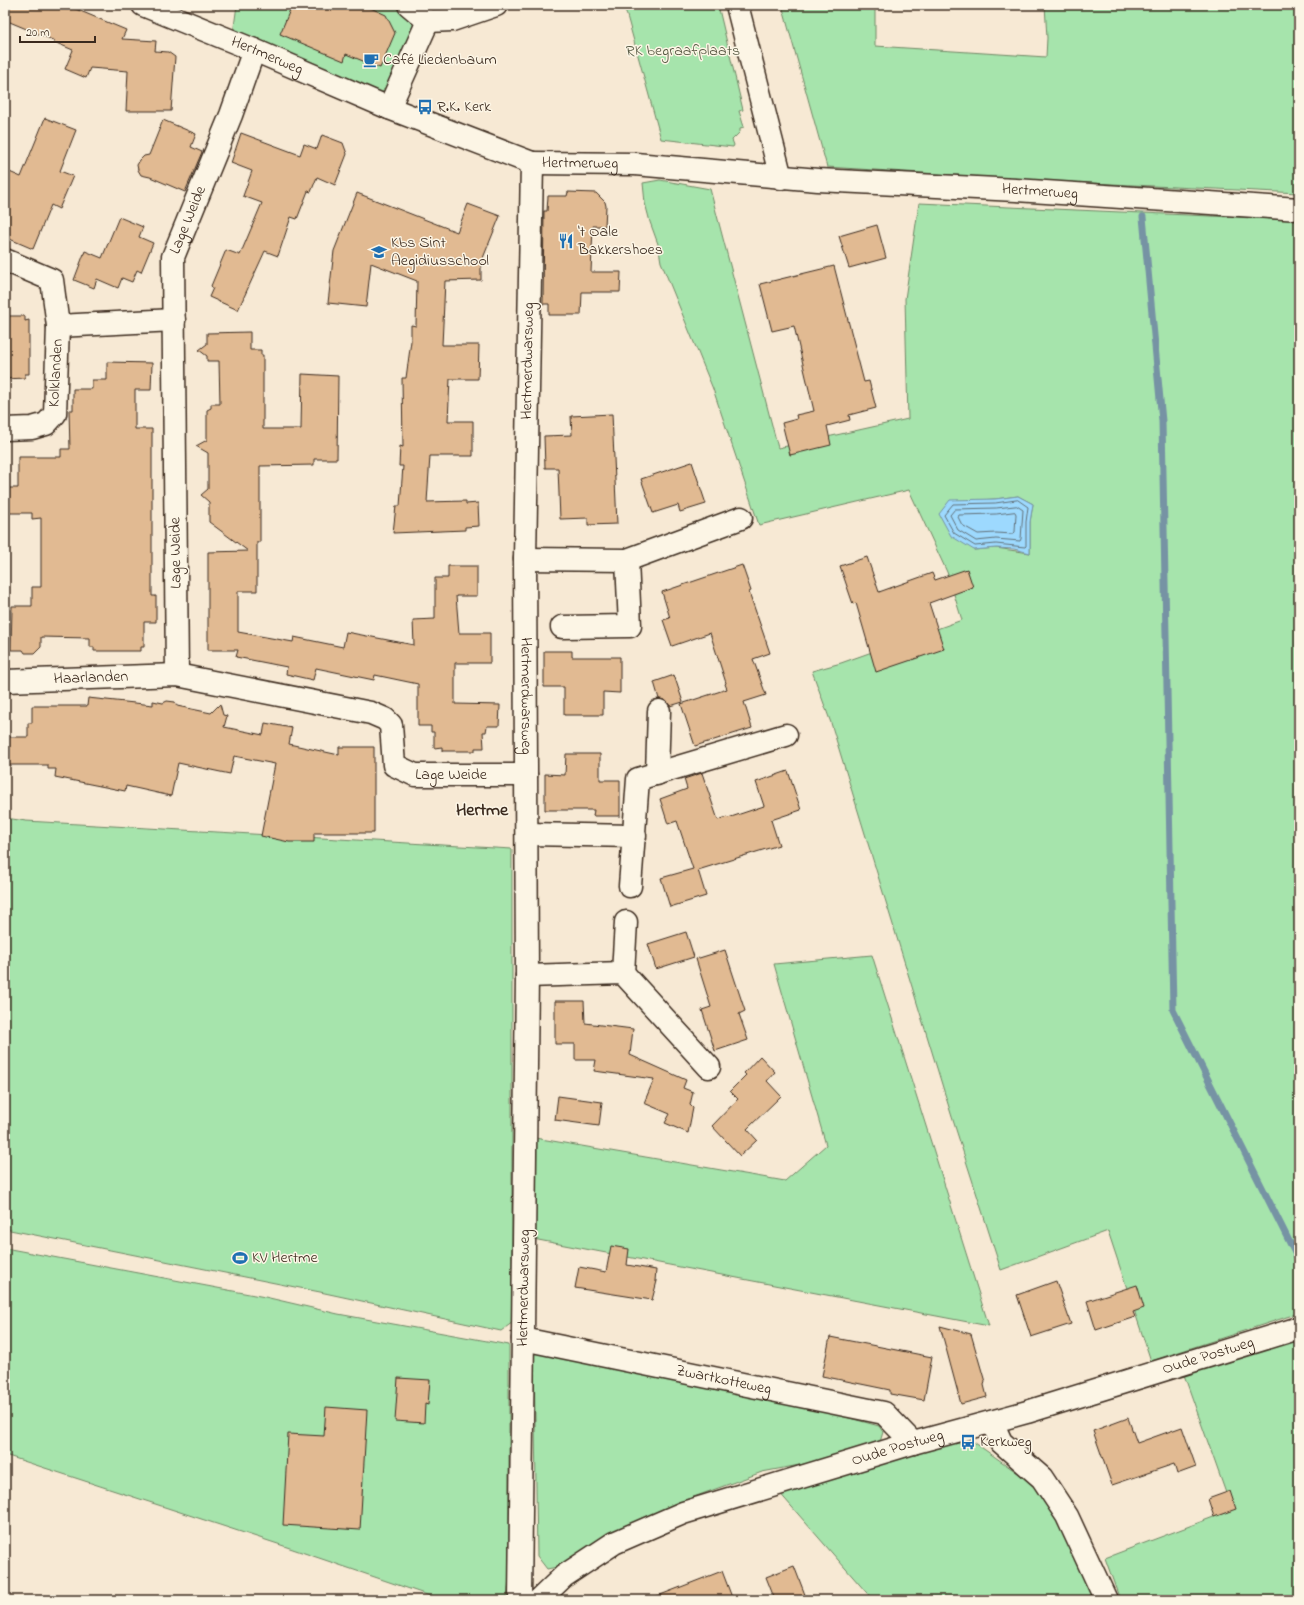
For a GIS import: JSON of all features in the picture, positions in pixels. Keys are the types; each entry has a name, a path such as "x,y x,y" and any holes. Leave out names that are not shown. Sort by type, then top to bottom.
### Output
{"street":[{"name":"Hertmerweg","path":"143,5 254,50 389,108 532,163 635,164 781,178 1016,190 1299,209"},
{"path":"409,5 428,21 452,20 496,5"},
{"path":"737,5 781,178"},
{"path":"389,108 428,21"},
{"name":"Lage Weide","path":"254,50 231,115 172,257 174,320 177,675 371,713 385,719 391,725 394,765 415,775 526,775"},
{"name":"Hertmerdwarsweg","path":"520,1600 527,976 525,559 532,163"},
{"name":"Kolklanden","path":"5,260 52,280 58,326 55,414 46,424 32,428 5,429"},
{"name":"Kolklanden","path":"58,326 174,320"},
{"path":"525,559 627,560 741,518"},
{"path":"562,627 630,626 627,560"},
{"name":"Haarlanden","path":"5,681 177,675"},
{"path":"657,774 659,711"},
{"path":"630,886 635,836 638,779 786,735"},
{"path":"526,834 635,836"},
{"path":"626,922 623,974 709,1067"},
{"path":"527,976 623,974"},
{"name":"Oude Postweg","path":"539,1600 564,1576 614,1543 683,1513 913,1443 992,1422 1299,1328"},
{"name":"Zwartkotteweg","path":"523,1339 884,1413 913,1443"},
{"path":"992,1422 1001,1442 1042,1478 1067,1516 1106,1600"}],"green space":[{"path":"237,5 401,5 414,24 383,97 233,34"},
{"name":"RK begraafplaats","path":"624,5 718,5 743,110 739,111 744,127 740,128 740,132 732,140 734,145 733,147 661,139"},
{"path":"782,5 875,5 875,46 1046,57 1047,38 1045,5 1299,5 1299,193 1049,181 827,167"},
{"path":"660,180 710,189 778,448 908,419 905,299 919,203 1299,220 1299,1313 1151,1361 1108,1231 1001,1270 952,1117 831,723 812,671 841,663 962,620 947,572 909,490 759,525 713,389 661,262 658,244 645,203 643,183","holes":["1018,496 1033,504 1030,522 1030,553 996,548 974,550 977,500"]},
{"path":"5,818 26,821 512,849 513,1322 501,1331 320,1292 5,1229"},
{"path":"872,955 989,1326 533,1239 535,1138 785,1181 826,1145 774,964"},
{"path":"5,1248 265,1297 338,1314 509,1345 509,1577 507,1600 442,1600 278,1544 5,1455"},
{"path":"1299,1337 1299,1600 1120,1600 1105,1558 1232,1510 1183,1372"},
{"path":"534,1353 750,1391 879,1426 883,1432 880,1442 821,1461 762,1472 680,1502 606,1537 562,1566 547,1569 537,1556"},
{"path":"968,1438 1032,1483 1061,1515 1096,1600 873,1600 778,1491"}],"water":[{"path":"1018,496 1033,504 1030,522 1030,553 1014,549 996,548 974,550 951,536 939,514 950,500 995,499"}],"building":[{"path":"5,5 66,5 126,30 122,39 156,41 155,51 168,52 175,57 171,111 126,111 128,71 90,68 86,78 65,69 73,50 5,20"},
{"path":"292,5 364,5 386,15 395,33 380,68 346,54 344,61 280,34"},
{"path":"45,118 76,130 60,171 73,176 59,209 51,205 33,249 5,237 5,170 21,177"},
{"path":"163,120 196,134 191,147 202,152 185,192 150,177 141,175 138,170 137,165 140,160 144,156 149,155"},
{"path":"241,133 300,155 304,144 317,149 322,135 343,143 347,154 335,185 317,177 311,192 308,191 297,219 291,217 278,256 265,251 238,310 209,297 213,288 211,286 226,250 240,255 262,203 243,196 252,171 231,163"},
{"path":"568,192 596,193 605,202 605,226 593,226 591,272 621,272 620,292 582,292 581,315 549,315 549,304 543,304 544,211 547,211 548,196 567,196"},
{"path":"357,193 457,232 468,204 500,216 481,263 481,280 445,281 442,345 479,345 478,379 450,379 448,421 473,421 473,456 430,456 427,502 466,501 466,504 478,503 479,526 465,527 465,530 393,533 396,506 400,506 403,466 399,466 400,446 403,447 402,378 406,378 411,341 411,325 416,326 417,281 371,263 366,307 328,303 334,251"},
{"path":"119,217 143,227 139,237 153,243 141,272 137,270 132,282 122,278 118,288 97,279 94,288 74,280 85,251 102,258"},
{"path":"877,225 886,258 849,268 839,236"},
{"path":"834,266 864,382 869,381 876,408 849,415 850,420 827,426 831,445 790,455 782,423 797,419 796,415 814,411 794,326 772,331 760,284"},
{"path":"5,316 25,316 25,321 29,320 29,374 25,374 25,378 5,379"},
{"path":"250,332 250,350 261,350 261,355 263,355 263,429 301,429 302,374 338,376 337,459 314,459 314,465 260,466 260,542 257,542 257,591 238,591 238,632 293,642 294,637 343,647 346,632 414,645 413,620 435,619 435,578 448,578 448,566 477,566 477,596 456,596 459,633 490,633 490,663 455,663 455,704 500,705 499,726 487,726 486,732 483,732 484,748 475,748 475,751 442,751 442,747 434,748 434,732 431,732 431,726 418,726 418,684 375,675 374,680 316,668 313,680 286,674 287,667 236,657 238,650 208,650 208,552 248,551 209,522 209,502 201,495 208,489 208,453 196,446 207,440 207,410 211,408 211,404 220,404 219,361 207,361 207,356 199,350 207,344 207,333"},
{"path":"107,362 152,363 151,390 135,390 135,429 152,429 152,596 156,596 156,622 144,622 144,647 141,647 141,651 94,651 94,647 90,647 90,638 41,637 41,647 35,653 25,653 23,650 11,650 12,606 32,606 32,587 41,587 41,518 32,519 32,513 5,513 5,488 18,488 18,457 61,457 61,449 70,449 69,410 73,410 73,389 92,389 92,380 107,380"},
{"path":"612,414 617,524 588,525 588,518 560,519 558,468 545,468 544,436 572,435 571,416"},
{"path":"692,462 706,504 680,512 678,505 653,513 641,479"},
{"path":"867,557 879,592 932,573 935,580 967,569 973,587 929,603 944,649 876,672 856,603 853,604 840,566"},
{"path":"742,565 751,591 749,592 770,653 753,659 766,695 744,702 752,728 695,746 681,704 727,689 726,683 710,633 672,646 663,620 670,618 662,592"},
{"path":"544,651 572,651 572,657 620,657 620,693 603,692 603,715 564,715 564,687 544,687"},
{"path":"674,675 683,702 670,706 666,701 659,699 654,682"},
{"path":"88,698 153,705 153,701 163,703 167,701 175,702 177,706 211,713 220,704 223,715 227,716 224,727 263,735 265,723 292,728 289,744 339,755 339,747 374,747 374,833 314,833 314,842 289,842 261,836 275,764 234,756 230,774 178,763 171,796 126,786 125,791 55,777 56,769 48,769 48,765 5,765 5,737 28,737 28,723 32,723 32,706 87,706"},
{"path":"566,754 600,754 600,780 620,780 620,816 593,816 594,810 545,810 545,774 565,775"},
{"path":"788,771 801,810 771,820 779,845 698,870 706,896 670,907 661,878 693,869 677,821 668,824 660,799 687,789 684,779 702,773 718,820 728,818 764,806 756,782"},
{"path":"686,932 694,957 656,969 648,944"},
{"path":"725,950 745,1011 739,1014 748,1040 715,1051 702,1010 711,1007 696,959"},
{"path":"555,1001 584,1001 585,1023 633,1029 630,1055 686,1080 683,1088 693,1092 690,1105 693,1108 688,1133 665,1123 670,1114 644,1103 654,1079 594,1071 596,1060 575,1060 575,1044 555,1044"},
{"path":"760,1056 775,1072 767,1081 781,1096 747,1129 757,1140 740,1156 712,1126 738,1099 730,1091 746,1075 744,1073"},
{"path":"558,1096 602,1102 599,1126 555,1120"},
{"path":"611,1246 629,1249 627,1265 656,1270 655,1281 657,1281 652,1300 575,1288 579,1267 606,1272"},
{"path":"1056,1281 1071,1324 1031,1337 1017,1295"},
{"path":"1137,1285 1144,1308 1133,1312 1135,1317 1096,1330 1087,1301"},
{"path":"940,1326 971,1334 985,1382 984,1385 987,1397 961,1404"},
{"path":"830,1337 932,1357 924,1400 890,1394 890,1390 822,1376"},
{"path":"398,1378 430,1380 428,1405 425,1404 424,1423 395,1421"},
{"path":"326,1407 367,1410 360,1530 283,1525 288,1434 324,1436"},
{"path":"1128,1418 1137,1443 1182,1427 1196,1467 1177,1474 1174,1464 1112,1485 1093,1431"},
{"path":"1230,1491 1236,1509 1214,1517 1208,1499"},
{"path":"794,1566 807,1600 775,1600 766,1577"},
{"path":"722,1571 733,1600 650,1599"}],"waterway":[{"path":"1143,217 1162,421 1173,1010 1299,1261"}],"place":[{"name":"Café Liedenbaum","path":"371,60"},
{"name":"R.K. Kerk","path":"425,107"},
{"name":"'t Oale Bakkershoes","path":"566,241"},
{"name":"Kbs Sint Aegidiusschool","path":"379,252"},
{"name":"KV Hertme","path":"240,1258"},
{"name":"Kerkweg","path":"968,1442"}],"district":[{"name":"Hertme","path":"482,811"}]}
